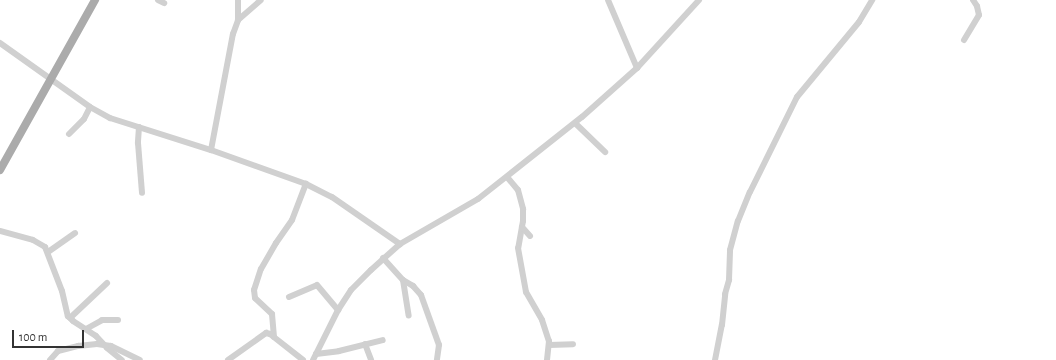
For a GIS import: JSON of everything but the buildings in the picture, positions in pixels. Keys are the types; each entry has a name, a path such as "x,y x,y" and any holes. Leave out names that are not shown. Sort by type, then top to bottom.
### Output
{"main road":[{"path":"0,170 52,79 94,0"}],"street":[{"path":"211,150 233,34 238,20 238,0"},
{"path":"238,20 260,0"},
{"path":"608,0 637,68"},
{"path":"314,357 338,310 351,290 384,258 400,244 478,199 575,123 637,68 699,0"},
{"path":"715,360 721,331 725,294 729,280 730,250 738,222 750,192 801,91 859,22 872,0"},
{"path":"964,40 979,15 977,6 973,0"},
{"path":"0,43 90,107 110,118 211,150 306,184 346,206 400,244"},
{"path":"68,134 84,118 90,107"},
{"path":"575,123 605,152"},
{"path":"139,127 138,143 142,193"},
{"path":"507,176 518,190 523,209 522,227 518,248 526,292 542,320 549,345 547,360"},
{"path":"274,337 272,314 255,298 254,290 261,269 276,243 292,220 306,184"},
{"path":"522,227 530,236"},
{"path":"0,231 33,240 45,247 70,318 86,329 122,360"},
{"path":"48,252 75,233"},
{"path":"384,258 403,280 417,289 424,303 439,344 438,360"},
{"path":"403,280 409,316"},
{"path":"70,318 107,283"},
{"path":"289,297 317,285 338,310"},
{"path":"86,329 102,320 118,320"},
{"path":"228,360 266,334 274,337 303,360"},
{"path":"314,357 383,340"},
{"path":"365,344 371,360"},
{"path":"549,345 573,344"},
{"path":"50,360 58,351 78,346 105,345 116,348 140,360"}]}
